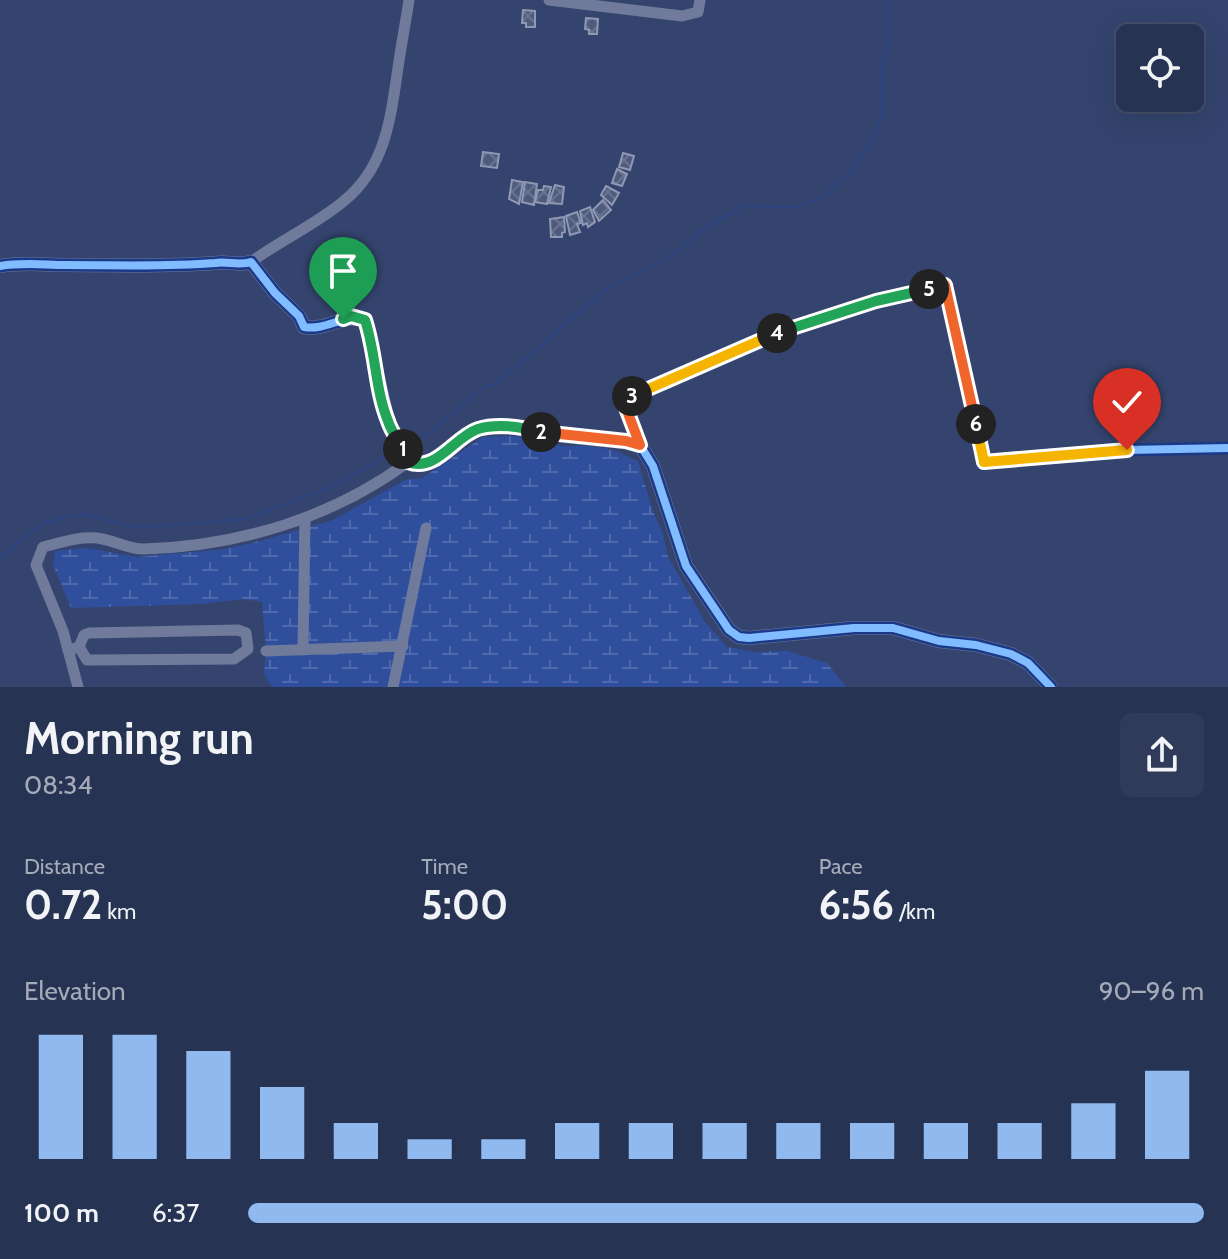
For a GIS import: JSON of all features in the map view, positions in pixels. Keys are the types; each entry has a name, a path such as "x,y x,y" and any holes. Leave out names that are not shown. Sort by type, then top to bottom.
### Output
{"street":[{"path":"0,266 26,262 183,267 223,262 240,265 251,262 274,245 303,230 346,200 380,156 393,115 409,0"},
{"path":"549,0 682,16 698,12 700,0"},
{"path":"251,262 275,293 299,316 304,327 324,328 351,316 365,320 388,422 407,455 435,460 478,429 491,428 521,427 564,436 640,445"},
{"path":"1051,687 1028,663 1011,654 976,645 939,641 893,628 854,628 767,638 739,637 729,630 686,566 653,466 640,445 623,400 781,331 876,301 945,285 984,462 1127,450 1228,448"},
{"path":"78,687 73,649 36,565 43,547 82,538 98,538 125,547 144,549 256,534 305,518 376,485 407,455"},
{"path":"303,650 305,518"},
{"path":"393,687 426,528"},
{"path":"238,630 246,633 249,639 248,649 234,659 87,660 73,649 89,633 238,630"},
{"path":"266,651 403,646"}],"green space":[{"path":"518,436 562,446 613,450 638,461 668,557 705,622 727,647 755,652 787,651 827,663 846,687 272,687 264,674 266,651 262,602 243,599 201,604 71,608 53,565 55,551 87,548 137,557 225,549 260,541 333,520 405,480 422,478 483,437"}],"building":[{"path":"523,10 535,11 535,27 526,27 526,23 522,23"},
{"path":"586,18 598,19 597,34 589,34 589,30 585,29"},
{"path":"483,152 499,154 497,168 481,166"},
{"path":"623,153 634,156 630,170 619,167"},
{"path":"617,169 627,174 622,186 612,183"},
{"path":"512,180 523,182 519,204 509,199"},
{"path":"525,182 537,184 534,205 522,202"},
{"path":"555,185 564,187 562,204 549,203"},
{"path":"544,186 551,187 547,204 535,202 538,190 543,190"},
{"path":"606,186 619,193 612,205 601,195"},
{"path":"603,200 611,210 599,221 593,210"},
{"path":"590,207 595,222 588,227 587,223 583,225 580,211"},
{"path":"577,212 580,232 570,235 566,216"},
{"path":"564,217 565,232 562,237 551,237 550,219"}],"waterway":[{"path":"406,446 432,431 485,386 496,384 604,291 680,250 701,231 743,206 798,207 829,193 848,175 867,148 882,118 881,68 889,41 890,0"},
{"path":"0,557 42,524 68,516 85,514 130,526 246,519 328,488 396,451"}],"cycle path":[{"path":"0,266 251,262 275,293 299,316 304,327 320,327 357,318 365,320 388,422 408,462 427,463 478,429 491,428 521,427 564,436 640,445 653,466 686,566 729,630 739,637 893,628 939,641 976,645 1011,654 1028,663 1051,687"},
{"path":"640,445 623,400 781,331 876,301 945,285 984,462 1127,450 1228,448"}],"route":[{"path":"343,319 351,316 365,320 388,422 408,462 421,465 435,460 478,429 521,427 564,436 640,445 623,400 781,331 876,301 945,285 984,462 1127,450"}]}
